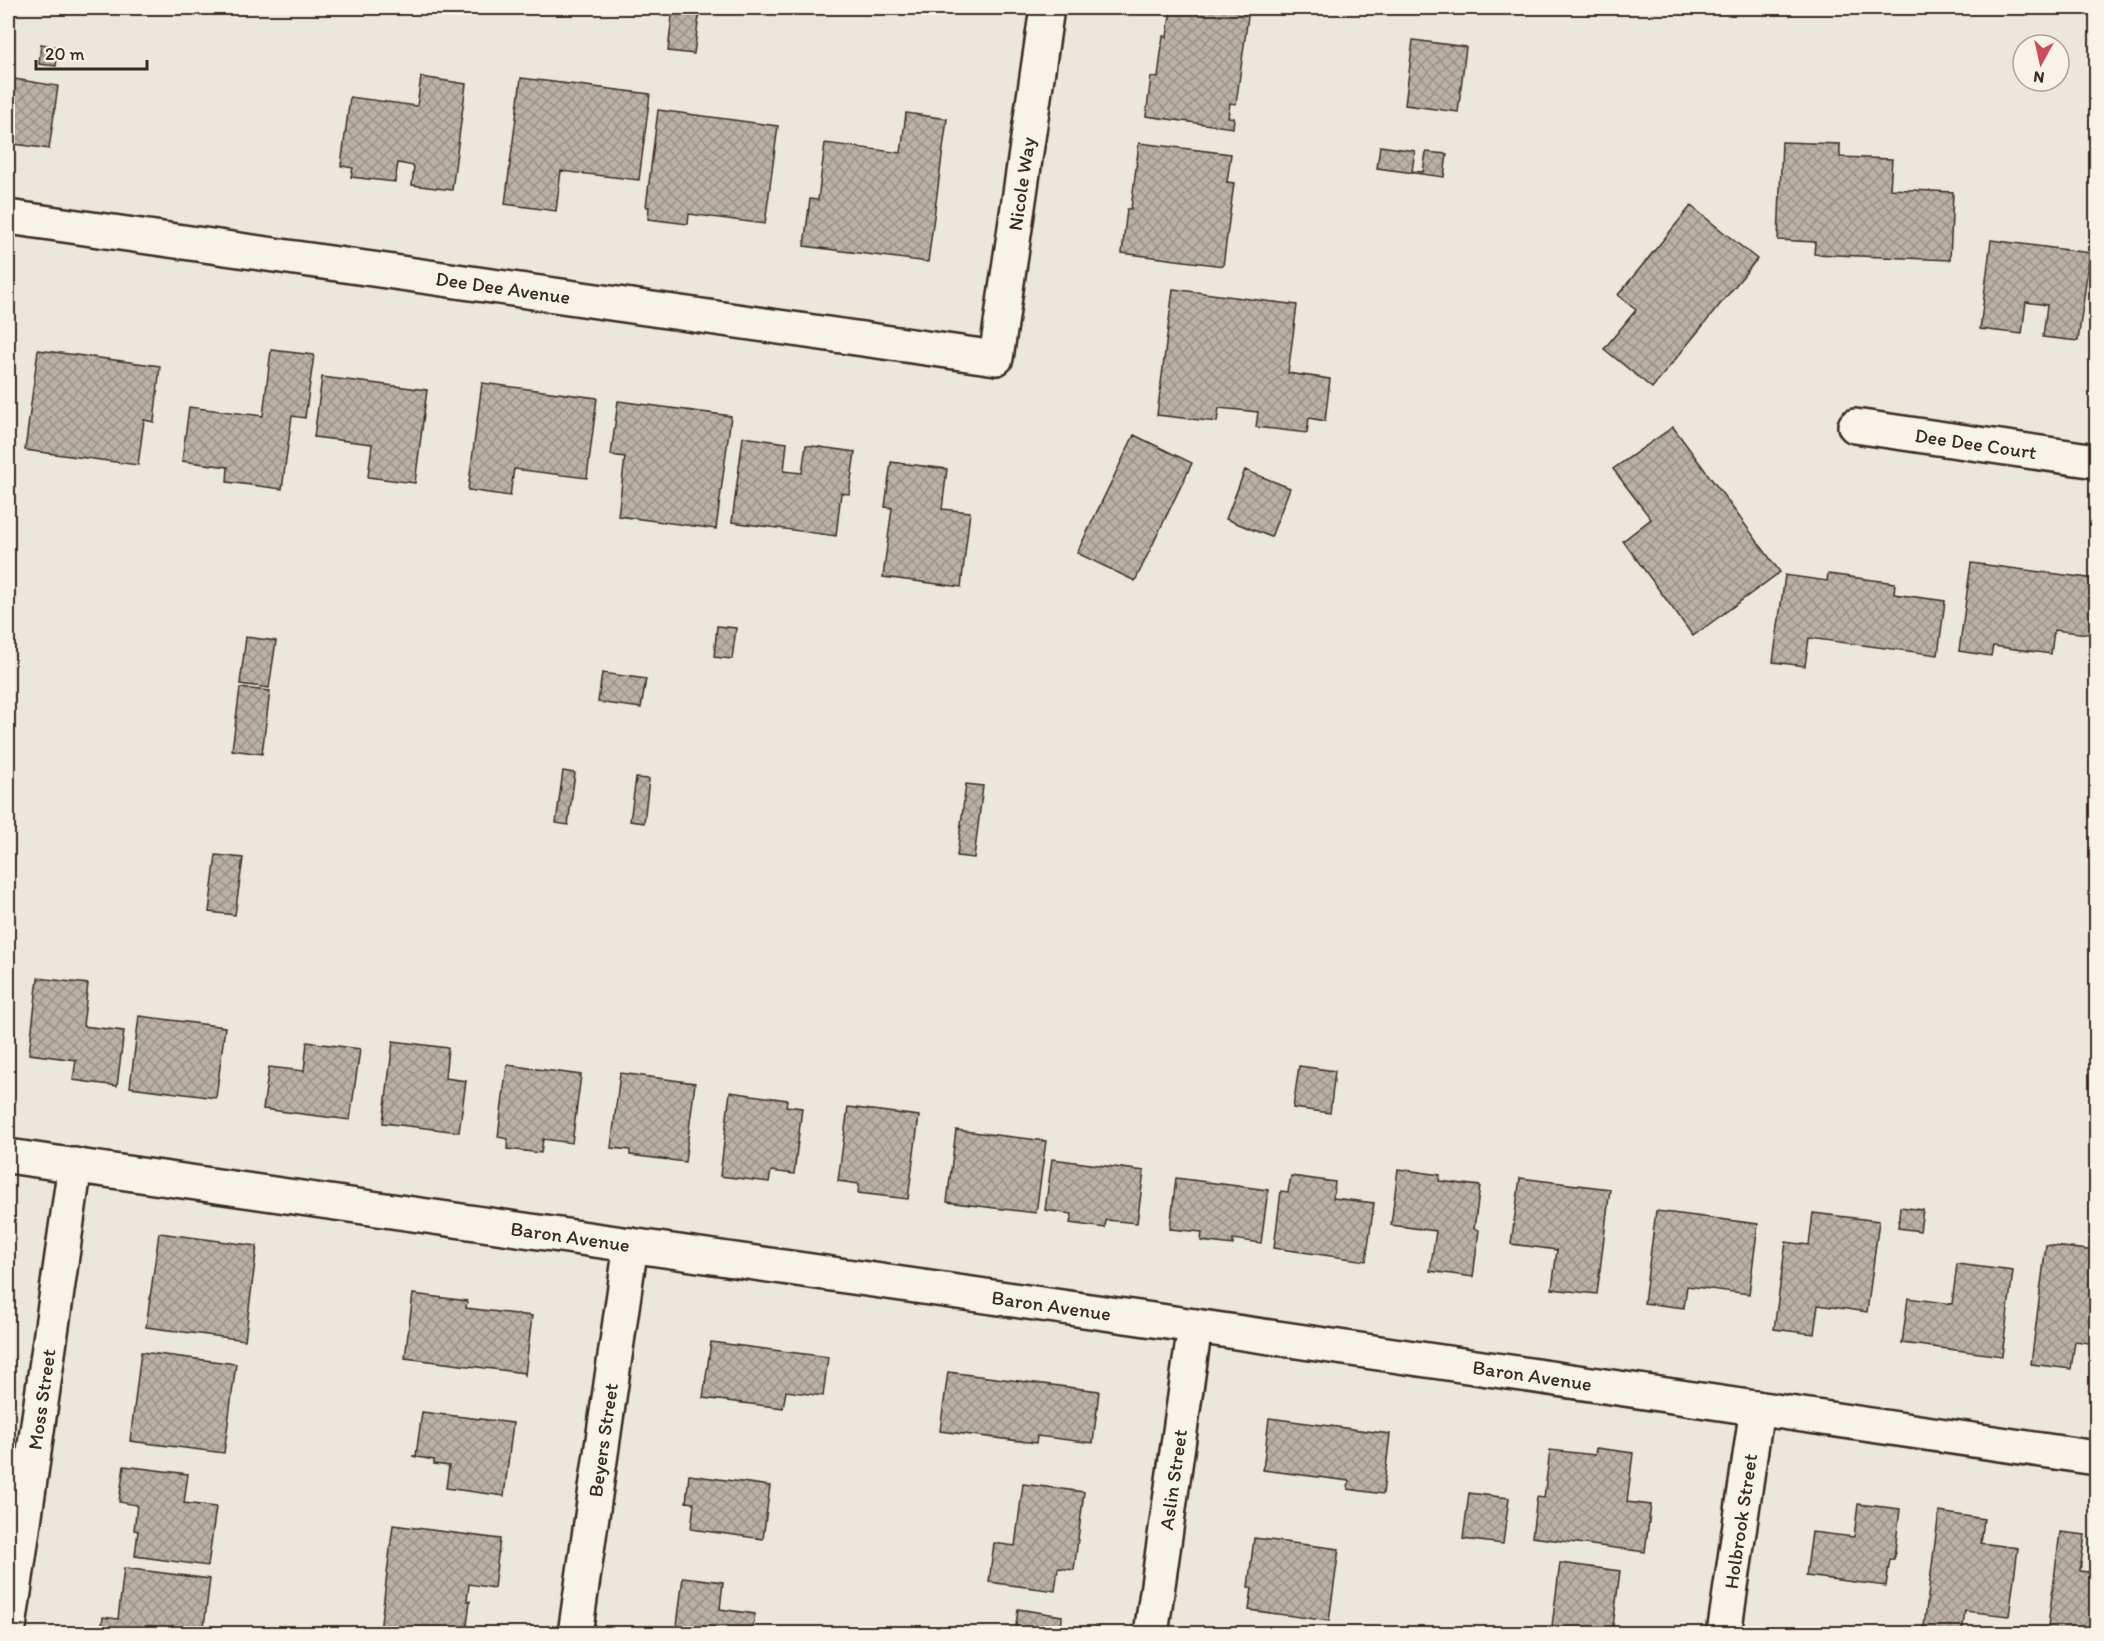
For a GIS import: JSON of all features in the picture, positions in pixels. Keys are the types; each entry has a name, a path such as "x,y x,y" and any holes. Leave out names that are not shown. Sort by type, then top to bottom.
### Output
{"street":[{"name":"Nicole Way","path":"996,358 1047,8"},
{"name":"Dee Dee Avenue","path":"8,217 996,358"},
{"name":"Dee Dee Court","path":"1855,426 2097,461"},
{"name":"Baron Avenue","path":"8,1156 2097,1458"},
{"name":"Moss Street","path":"8,1634 75,1165"},
{"name":"Beyers Street","path":"575,1634 630,1245"},
{"name":"Aslin Street","path":"1151,1634 1195,1326"},
{"name":"Holbrook Street","path":"1724,1634 1757,1408"}],"building":[{"path":"673,8 700,8 694,54 668,51"},
{"path":"1171,8 1249,9 1236,104 1230,103 1228,117 1234,118 1233,128 1146,116 1151,77 1158,78 1163,36 1167,37"},
{"path":"1413,40 1466,47 1458,112 1405,105"},
{"path":"41,44 58,47 56,66 39,64"},
{"path":"421,77 466,84 452,190 412,185 414,166 398,163 395,182 351,177 353,168 341,166 350,97 417,106"},
{"path":"8,78 58,86 49,149 8,143"},
{"path":"521,78 650,94 639,180 561,171 556,211 505,204"},
{"path":"658,110 778,126 765,224 689,214 688,224 648,219 649,207 646,207"},
{"path":"906,113 947,119 928,262 804,246 810,199 818,200 825,143 901,153"},
{"path":"1782,142 1840,144 1840,157 1892,159 1890,189 1953,192 1950,260 1814,254 1815,242 1778,240"},
{"path":"1139,143 1231,154 1227,182 1234,183 1223,266 1122,253 1127,209 1131,209"},
{"path":"1380,146 1415,151 1412,171 1423,172 1426,152 1447,154 1444,177 1377,168"},
{"path":"1691,206 1757,259 1652,388 1604,349 1636,310 1618,295"},
{"path":"1991,240 2090,253 2078,341 2043,337 2047,305 2026,302 2022,334 1980,329"},
{"path":"1173,289 1297,305 1288,373 1330,379 1325,421 1309,418 1307,433 1256,427 1258,412 1219,408 1217,422 1157,415"},
{"path":"38,350 160,366 154,422 144,420 138,465 25,450"},
{"path":"271,350 314,355 305,418 292,416 282,489 227,482 228,467 182,461 189,407 263,416"},
{"path":"322,377 427,390 415,483 368,477 372,444 314,437"},
{"path":"482,383 597,398 587,478 514,469 510,496 468,490"},
{"path":"618,401 731,416 716,529 618,516 625,457 611,455"},
{"path":"1673,427 1780,572 1693,636 1623,541 1651,519 1613,469"},
{"path":"1134,435 1192,463 1135,581 1077,553"},
{"path":"743,437 787,443 784,471 802,473 806,445 855,452 849,494 841,493 836,536 732,522"},
{"path":"891,462 947,469 942,509 970,512 961,587 883,577 892,508 885,507"},
{"path":"1245,470 1290,488 1271,537 1226,519"},
{"path":"1971,563 2096,579 2096,635 2054,630 2051,654 1993,646 1991,656 1959,651"},
{"path":"1828,574 1895,583 1894,594 1945,601 1938,655 1809,638 1805,666 1773,662 1785,575 1827,581"},
{"path":"717,626 736,628 732,659 714,657"},
{"path":"246,637 276,641 269,688 240,684"},
{"path":"602,673 646,679 641,708 598,702"},
{"path":"240,688 270,691 262,754 232,750"},
{"path":"563,771 575,773 568,825 556,823"},
{"path":"636,778 649,779 644,823 630,821"},
{"path":"966,784 983,786 974,858 957,856"},
{"path":"216,855 243,858 235,915 209,912"},
{"path":"38,978 88,984 83,1026 124,1031 117,1086 73,1080 76,1060 29,1054"},
{"path":"139,1016 225,1027 216,1098 130,1087"},
{"path":"393,1041 448,1048 445,1078 466,1081 459,1132 383,1123"},
{"path":"307,1042 360,1049 350,1120 263,1109 269,1067 304,1071"},
{"path":"507,1065 581,1075 572,1143 543,1139 541,1153 507,1149 508,1139 498,1137"},
{"path":"1299,1066 1335,1071 1330,1113 1293,1108"},
{"path":"620,1073 695,1083 685,1162 630,1155 630,1150 611,1148"},
{"path":"730,1092 787,1100 786,1106 802,1108 794,1174 771,1171 769,1182 720,1176"},
{"path":"848,1107 919,1116 908,1199 858,1193 859,1184 838,1181"},
{"path":"956,1130 1046,1141 1036,1213 947,1202"},
{"path":"1052,1159 1144,1171 1137,1223 1106,1220 1105,1228 1070,1223 1072,1214 1045,1210"},
{"path":"1398,1169 1440,1175 1439,1181 1480,1186 1474,1229 1479,1230 1473,1277 1430,1271 1436,1231 1391,1225"},
{"path":"1291,1176 1335,1182 1333,1198 1374,1203 1366,1261 1274,1248 1281,1191 1288,1192"},
{"path":"1176,1178 1268,1190 1261,1243 1233,1239 1233,1245 1201,1241 1202,1232 1170,1229"},
{"path":"1520,1178 1610,1189 1597,1294 1552,1289 1557,1250 1511,1244"},
{"path":"1900,1207 1923,1210 1920,1231 1898,1228"},
{"path":"1656,1211 1758,1224 1749,1294 1687,1286 1684,1308 1644,1303"},
{"path":"1813,1213 1879,1221 1867,1312 1818,1305 1814,1334 1774,1329 1786,1242 1809,1245"},
{"path":"159,1233 257,1246 245,1340 146,1327"},
{"path":"2046,1245 2096,1251 2096,1344 2075,1341 2071,1369 2031,1364"},
{"path":"1957,1264 2013,1271 2002,1356 1902,1343 1908,1298 1952,1304"},
{"path":"413,1294 467,1301 466,1308 532,1316 525,1375 524,1373 405,1358"},
{"path":"711,1342 828,1357 823,1396 786,1391 783,1408 703,1398"},
{"path":"141,1352 236,1364 224,1453 130,1441"},
{"path":"948,1372 1099,1391 1093,1443 1037,1436 1036,1443 940,1431"},
{"path":"422,1412 513,1423 504,1496 446,1488 449,1466 434,1464 434,1460 412,1456 416,1456"},
{"path":"1269,1418 1390,1434 1383,1494 1348,1489 1349,1481 1263,1470"},
{"path":"1596,1448 1633,1453 1627,1502 1651,1505 1645,1552 1532,1537 1537,1497 1544,1498 1550,1450 1595,1455"},
{"path":"124,1466 188,1474 184,1503 216,1507 208,1566 135,1556 138,1531 134,1530 137,1505 119,1502"},
{"path":"689,1475 770,1486 763,1539 691,1529 694,1503 686,1502"},
{"path":"1023,1484 1084,1492 1074,1570 1058,1568 1055,1591 989,1582 994,1543 1015,1546"},
{"path":"1469,1493 1509,1498 1503,1544 1463,1539"},
{"path":"1858,1504 1900,1509 1894,1559 1890,1559 1886,1586 1806,1576 1812,1532 1854,1537"},
{"path":"1939,1512 1984,1519 1981,1543 2018,1548 2009,1616 1965,1611 1962,1634 1923,1634"},
{"path":"393,1525 500,1539 494,1588 469,1584 467,1601 470,1601 466,1634 399,1634 380,1631"},
{"path":"2060,1532 2085,1535 2080,1571 2096,1573 2096,1634 2047,1634"},
{"path":"1254,1538 1339,1549 1329,1621 1249,1610 1252,1588 1248,1587"},
{"path":"1560,1563 1620,1571 1612,1634 1551,1634"},
{"path":"124,1568 210,1579 203,1634 164,1631 163,1634 101,1634 103,1617 118,1619"},
{"path":"683,1577 723,1582 720,1609 755,1614 752,1634 676,1634"},
{"path":"1018,1609 1062,1616 1061,1634 1015,1634"}]}
